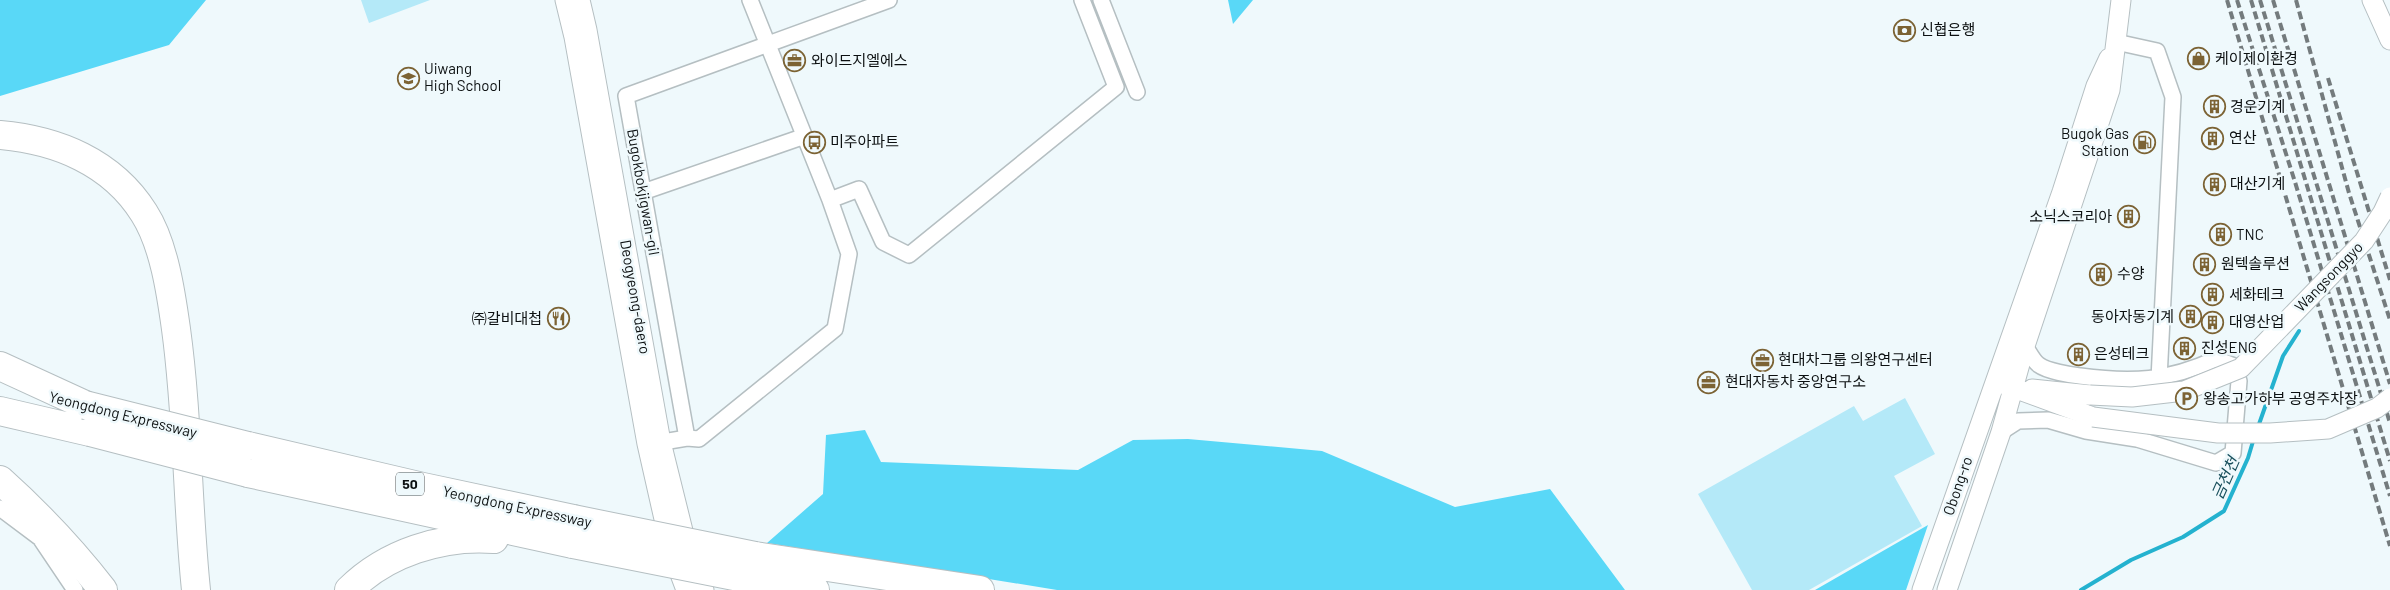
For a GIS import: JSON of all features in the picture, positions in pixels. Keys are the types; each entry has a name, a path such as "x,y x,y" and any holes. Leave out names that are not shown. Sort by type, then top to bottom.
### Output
{"highway":[{"path":"0,135 31,138 70,150 115,178 144,213 164,262 172,300 183,381 196,590"},
{"path":"0,147 29,150 68,162 110,189 136,221 153,266 171,381 185,590"},
{"path":"0,366 85,405"},
{"name":"Yeongdong Expressway","path":"0,386 423,487 573,532"},
{"name":"Yeongdong Expressway","path":"0,411 248,473 573,532 754,568 980,590"},
{"path":"0,480 33,510 75,554 103,590"},
{"path":"349,590 362,577 392,558 424,548 469,537 573,532"},
{"name":"Yeongdong Expressway","path":"754,568 815,590"}],"street":[{"name":"Deogyeong-daero","path":"565,0 574,36 654,443 688,551 704,590"},
{"name":"Deogyeong-daero","path":"580,0 587,30 671,550 686,590"},
{"path":"654,443 687,438 699,439 835,329 849,254 830,200 750,0"},
{"path":"768,44 889,0"},
{"path":"830,200 859,189 884,242 909,255 1116,87 1082,0"},
{"path":"1100,0 1137,92"},
{"name":"Obong-ro","path":"1947,590 2001,432 2025,346 2110,90 2121,0"},
{"path":"2372,0 2390,40"},
{"path":"2116,42 2157,52 2173,97 2159,378"},
{"name":"Obong-ro","path":"1922,590 2062,192 2096,86 2116,42"},
{"name":"Bugokbokjigwan-gil","path":"687,438 626,96 768,44"},
{"path":"643,192 805,136"},
{"name":"Wangsonggyo","path":"2014,387 2090,395 2132,397 2184,391 2241,368 2364,241 2384,212 2390,196"},
{"path":"2001,432 2018,421 2048,420 2086,431 2137,439 2216,463 2233,452 2239,381 2234,366 2216,359 2190,370 2159,378 2132,381 2070,375 2039,365 2025,346"},
{"path":"1994,382 2014,387 2093,417 2218,433 2270,433 2328,429 2377,408 2390,398"},
{"path":"0,508 40,538 75,590"}],"shaded area":[{"path":"0,0 206,0 169,45 0,96"},
{"path":"361,0 430,0 369,23"},
{"path":"1228,0 1253,0 1233,24"},
{"path":"1905,398 1935,454 1894,476 1922,526 1809,590 1752,590 1698,494 1854,406 1863,421"},
{"path":"865,430 881,462 1078,470 1133,440 1188,439 1322,451 1455,507 1550,489 1625,590 1057,590 767,543 823,494 826,435"},
{"path":"1928,525 1906,590 1815,590"}],"waterway":[{"name":"금천천","path":"2258,427 2283,356 2299,331"},
{"name":"금천천","path":"2081,590 2131,560 2183,537 2224,511 2248,458 2254,438"}],"railway":[{"path":"2227,0 2390,546"},
{"path":"2237,0 2295,182 2390,496"},
{"path":"2251,0 2390,461"},
{"path":"2260,0 2390,423"},
{"path":"2273,0 2390,384"},
{"path":"2296,0 2349,193 2390,320"},
{"path":"2328,78 2390,280"}],"place":[{"name":"신협은행","path":"1904,30"},
{"name":"케이제이환경","path":"2199,59"},
{"name":"와이드지엘에스","path":"795,61"},
{"name":"Uiwang High School","path":"408,78"},
{"name":"경운기계","path":"2214,107"},
{"name":"연산","path":"2213,138"},
{"name":"미주아파트","path":"814,142"},
{"name":"Bugok Gas Station","path":"2145,143"},
{"name":"대산기계","path":"2214,184"},
{"name":"소닉스코리아","path":"2128,217"},
{"name":"TNC","path":"2220,235"},
{"name":"원텍솔루션","path":"2205,264"},
{"name":"수양","path":"2101,274"},
{"name":"세화테크","path":"2213,295"},
{"name":"동아자동기계","path":"2190,317"},
{"name":"㈜갈비대첩","path":"558,319"},
{"name":"대영산업","path":"2213,322"},
{"name":"진성ENG","path":"2185,348"},
{"name":"은성테크","path":"2078,354"},
{"name":"현대차그룹 의왕연구센터","path":"1762,360"},
{"name":"현대자동차 중앙연구소","path":"1709,382"},
{"name":"왕송고가하부 공영주차장","path":"2187,399"}]}
